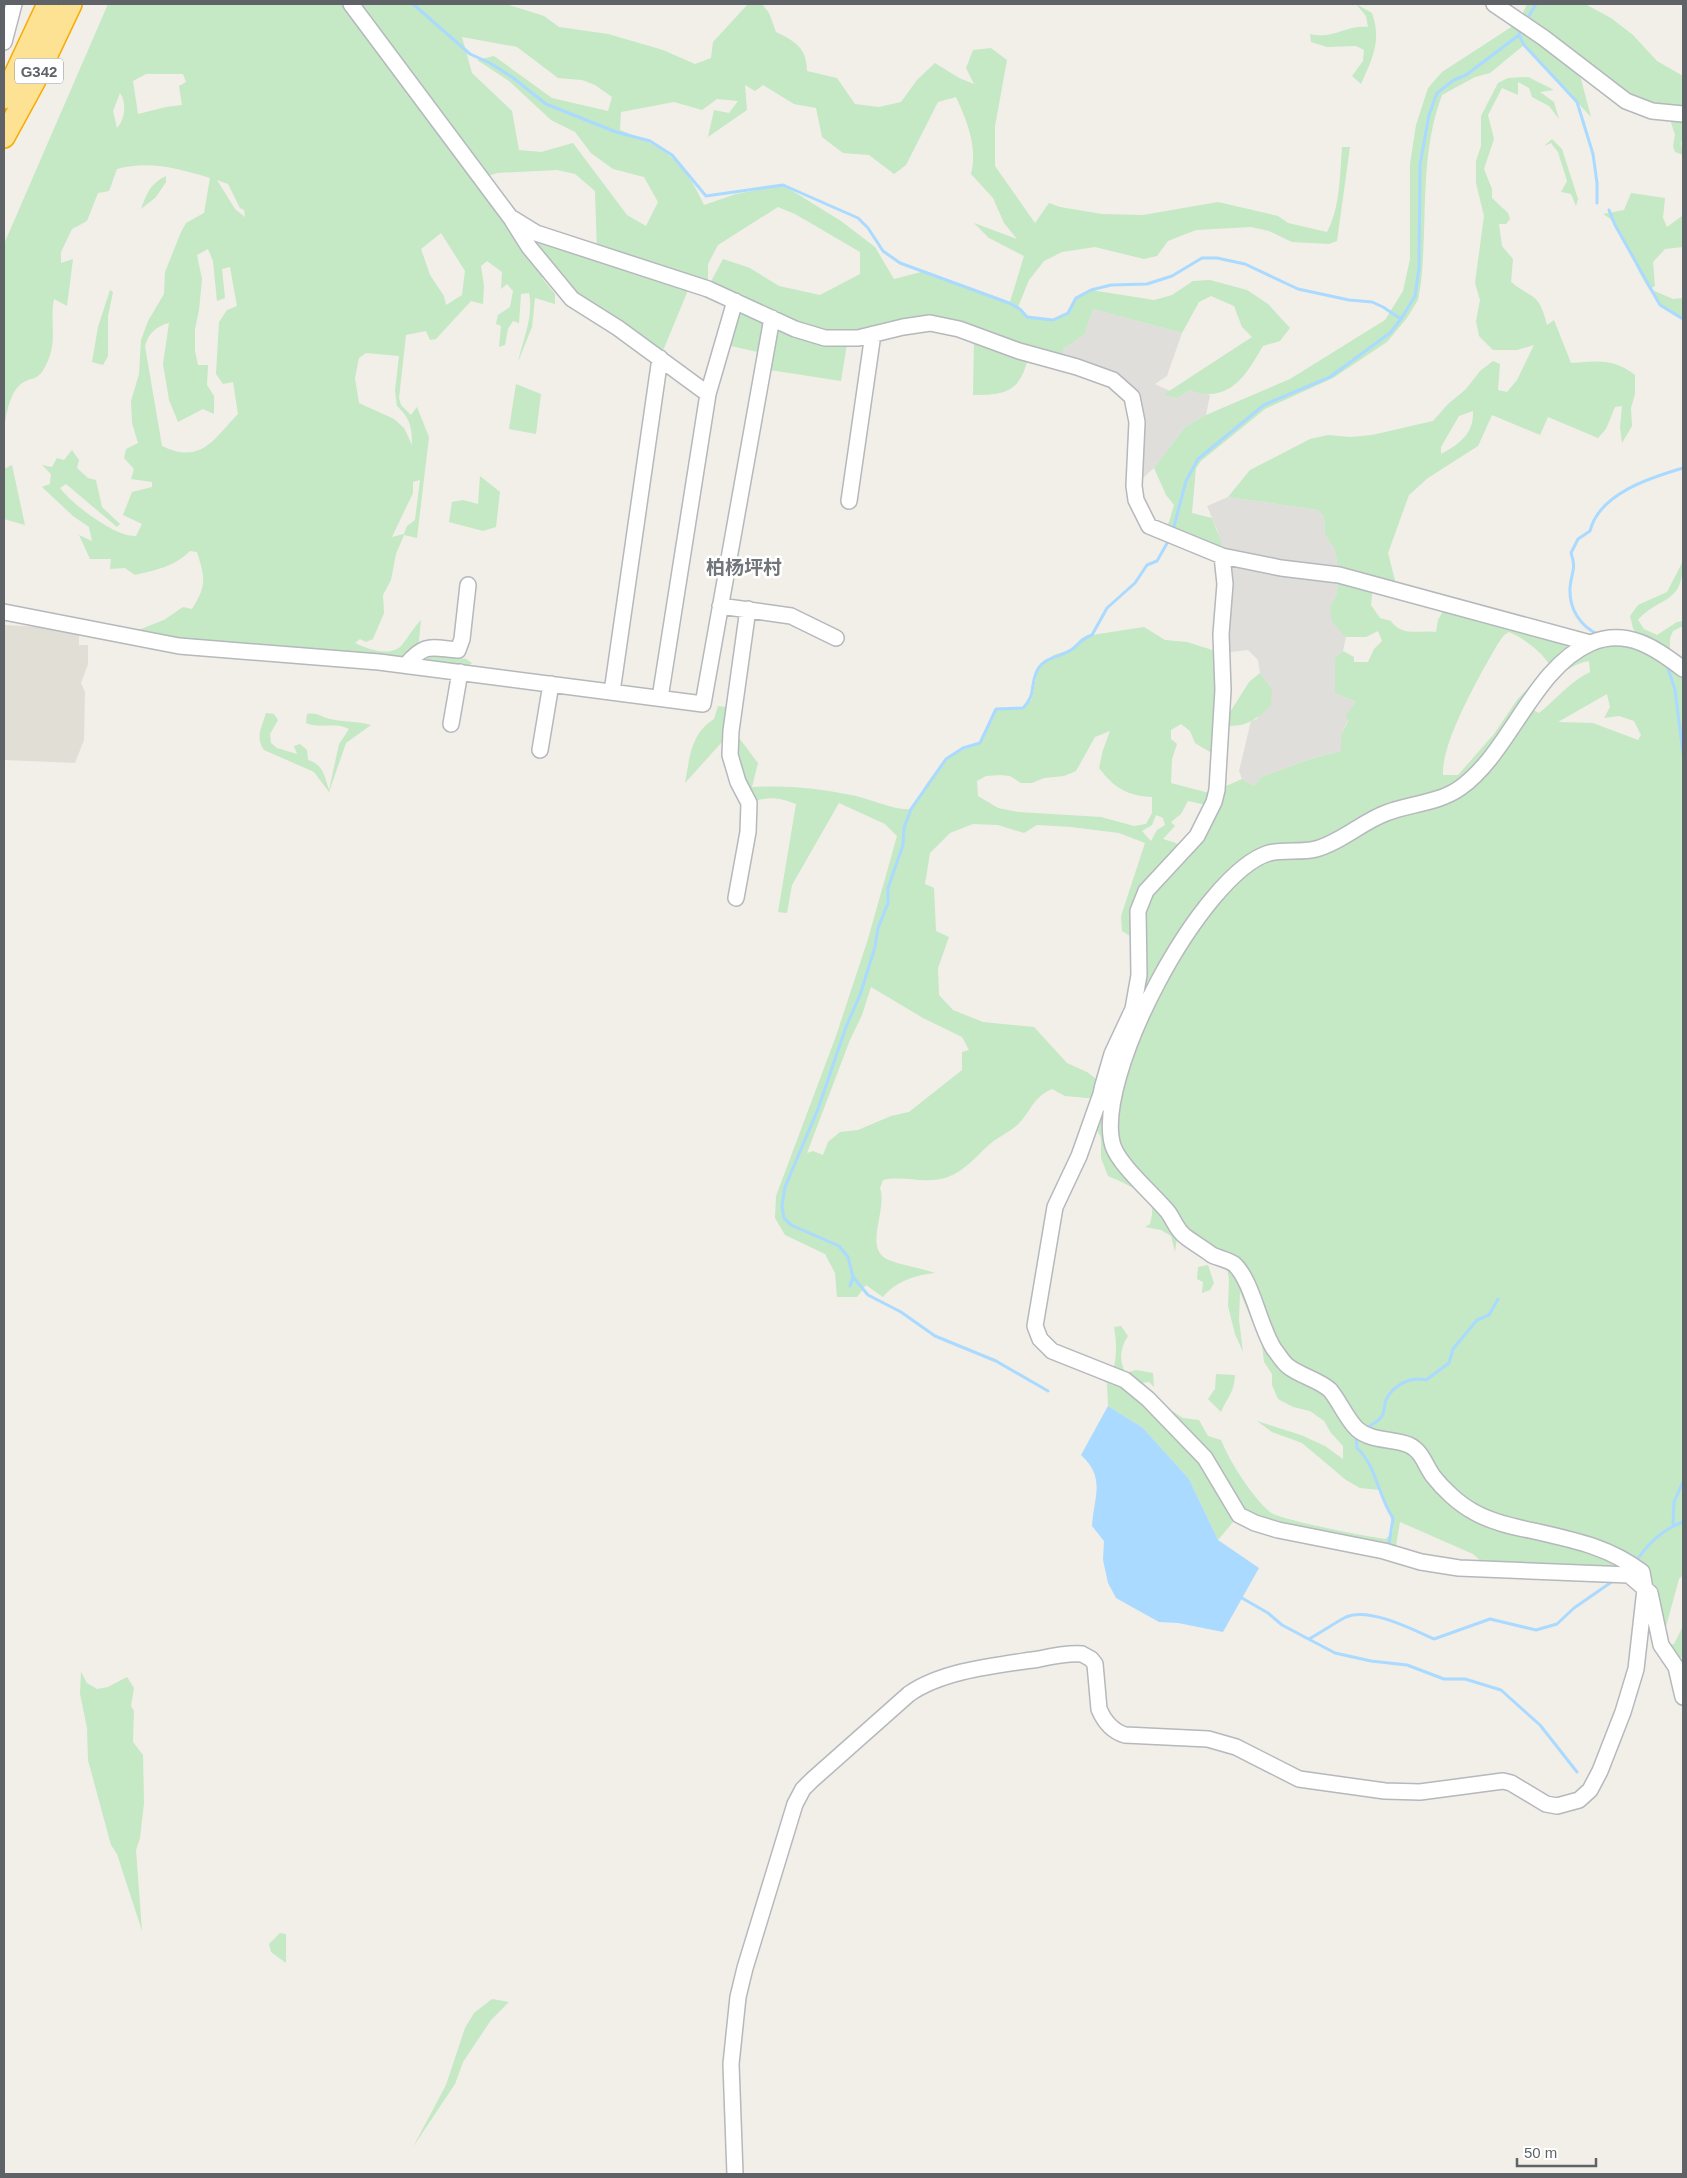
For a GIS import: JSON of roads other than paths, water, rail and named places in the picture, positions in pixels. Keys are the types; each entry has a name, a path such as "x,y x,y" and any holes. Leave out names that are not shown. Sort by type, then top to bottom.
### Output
{"highway":[{"name":"G342","path":"4,98 48,4"},
{"name":"G342","path":"4,137 42,66 71,4"}],"street":[{"path":"4,42 14,4"},
{"path":"350,4 510,217 529,247 572,299 660,358 708,394"},
{"path":"1494,4 1626,101 1652,111 1683,114"},
{"path":"510,217 536,233 708,289 795,329 825,338 858,338 930,323 959,329 1019,351 1078,367 1113,380 1132,397 1137,422 1134,486 1136,500 1149,526 1222,556 1281,568 1338,575 1590,643"},
{"path":"660,698 708,394 734,301"},
{"path":"4,612 179,646 406,666 703,704 772,318"},
{"path":"849,501 873,334"},
{"path":"612,692 660,358"},
{"path":"1222,556 1225,584 1221,634 1224,690 1217,790 1214,802 1197,836 1146,892 1138,911 1139,975 1133,1009 1112,1054 1101,1094 1079,1156 1055,1207 1035,1326 1040,1339 1052,1351 1125,1380 1148,1399 1205,1458 1239,1515 1255,1523 1278,1530 1384,1551 1421,1562 1459,1568 1629,1575 1650,1593 1661,1645 1676,1667 1683,1697"},
{"path":"406,666 418,651 428,647 458,650 462,639 468,585"},
{"path":"720,606 791,616 836,638"},
{"path":"736,898 748,832 749,803 738,782 730,755 731,731 748,609"},
{"path":"1110,1129 1116,1091 1135,1026 1185,936 1226,884 1244,867 1268,853 1317,848 1387,812 1458,790 1477,772 1543,684 1568,658 1590,643 1612,638 1626,639 1654,646 1683,669"},
{"path":"451,724 460,672"},
{"path":"540,750 551,684"},
{"path":"735,2174 731,2064 738,1997 744,1968 795,1804 803,1789 812,1780 917,1688 940,1679 977,1670 1054,1656 1082,1654 1091,1659 1095,1664 1098,1709 1101,1715 1114,1730 1125,1735 1197,1738 1218,1741 1236,1747 1290,1775 1306,1780 1385,1791 1420,1792 1503,1781 1512,1783 1546,1804 1557,1806 1579,1800 1590,1790 1600,1771 1634,1679 1645,1589 1642,1572 1623,1558 1584,1542 1512,1526 1475,1513 1453,1496 1434,1477 1420,1455 1408,1445 1380,1440 1359,1430 1328,1388 1286,1366 1270,1344 1246,1284 1234,1265 1213,1255 1185,1237 1178,1230 1170,1215 1114,1150 1101,1094"}],"water":[{"path":"1108,1406 1143,1428 1189,1479 1218,1540 1259,1568 1223,1632 1178,1623 1159,1622 1116,1598 1108,1583 1103,1560 1104,1541 1092,1526 1097,1488 1096,1480 1089,1463 1081,1455"}],"waterway":[{"path":"413,4 470,54 490,63 512,77 546,104 616,132 650,141 672,155 706,196 783,185 858,218 868,228 883,251 900,263 1009,303 1020,309 1027,317 1053,320 1068,313 1076,298 1091,290 1111,285 1147,284 1172,276 1202,258 1217,258 1245,264 1298,289 1349,300 1372,302 1401,319"},
{"path":"1526,21 1536,4"},
{"path":"1173,530 1186,481 1198,459 1264,405 1330,377 1390,333 1401,319 1415,296 1419,268 1420,165 1429,115 1437,93 1454,80 1466,75 1519,35 1522,28"},
{"path":"1519,35 1524,45 1577,102 1593,154 1597,183 1597,203"},
{"path":"1609,210 1615,225 1660,305 1683,319"},
{"path":"1599,635 1581,622 1571,603 1570,588 1574,567 1571,553 1578,539 1590,531 1595,518 1614,497 1655,477 1683,468"},
{"path":"850,1286 853,1277 848,1257 839,1246 791,1225 784,1218 782,1206 785,1187 818,1109 846,1027 860,995 875,947 878,928 888,903 888,888 903,845 904,828 911,809 946,759 963,748 980,743 996,709 1023,708 1030,699 1034,678 1042,664 1066,653 1082,640 1092,635 1107,608 1135,583 1147,565 1157,561 1170,538"},
{"path":"1619,645 1635,648"},
{"path":"1667,665 1675,690 1683,753"},
{"path":"853,1277 868,1295 901,1312 935,1336 996,1361 1048,1391"},
{"path":"1366,1428 1382,1416 1386,1400 1398,1386 1414,1379 1426,1380 1449,1363 1453,1349 1477,1320 1489,1315 1498,1299"},
{"path":"1356,1436 1357,1448 1369,1464 1393,1518 1389,1544 1384,1545"},
{"path":"1673,1526 1674,1502 1683,1482"},
{"path":"1639,1557 1658,1536 1683,1522"},
{"path":"1309,1639 1346,1617 1355,1615 1366,1615 1390,1620 1434,1639 1490,1619 1536,1630 1557,1624 1574,1608 1613,1581"},
{"path":"1242,1598 1268,1613 1282,1625 1335,1653 1371,1661 1407,1665 1444,1679 1465,1679 1501,1690 1540,1725 1577,1772"}],"district":[{"name":"柏杨坪村","path":"744,567"}]}
